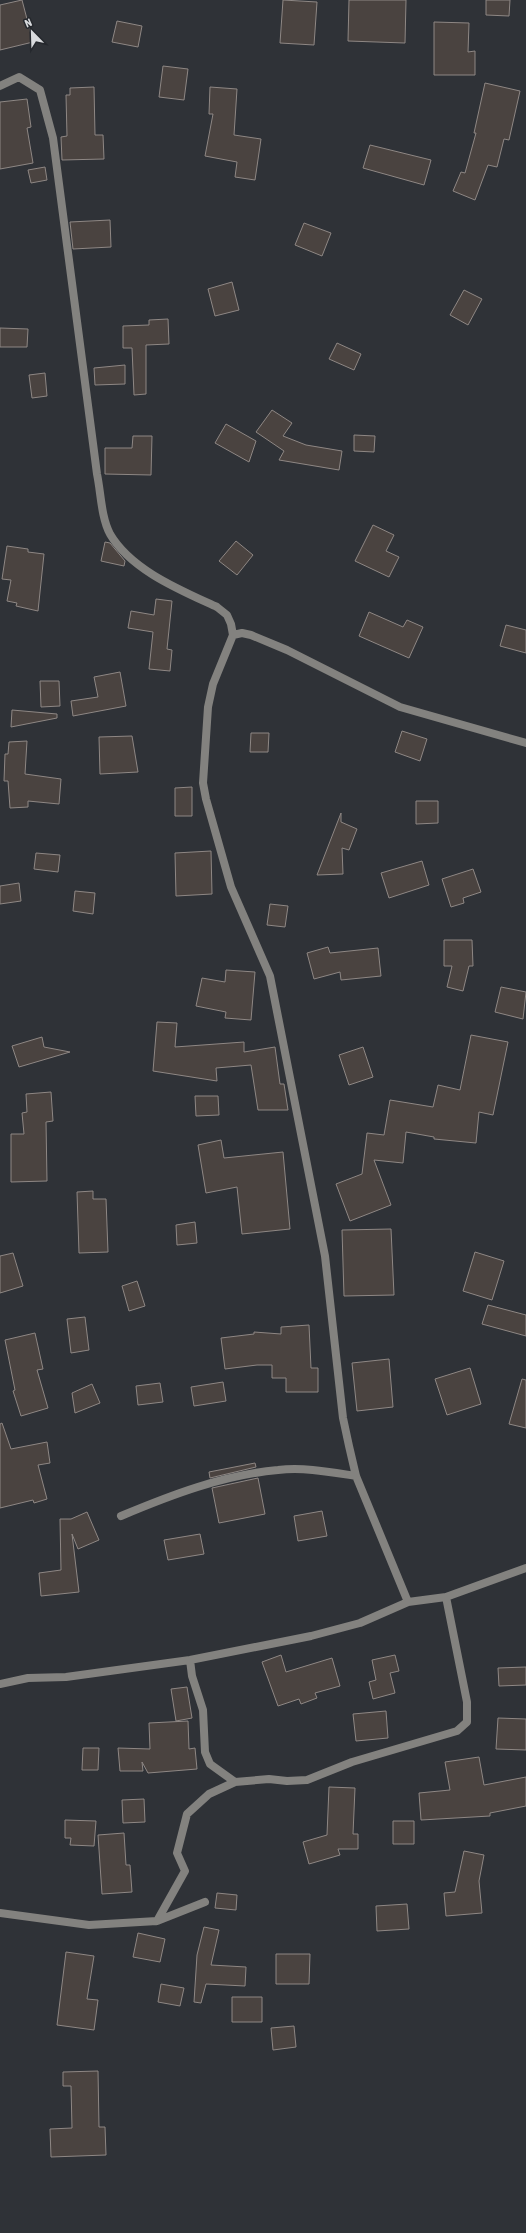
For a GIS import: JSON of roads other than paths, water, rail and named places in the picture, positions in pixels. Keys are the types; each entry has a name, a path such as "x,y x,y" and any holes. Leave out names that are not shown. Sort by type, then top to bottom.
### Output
{"street":[{"path":"0,86 19,77 40,90 47,110 54,146 97,474 104,516 110,533 120,548 151,574 217,607 226,615 231,624 233,635 213,684 208,707 203,783 218,845 231,887 270,976 325,1256 343,1418 356,1476 408,1602"},
{"path":"233,635 242,633 251,635 287,650 400,706 526,743"},
{"path":"120,1516 193,1488 278,1470 312,1470 356,1476"},
{"path":"0,1684 28,1678 66,1678 190,1660 311,1636 360,1623 408,1602 446,1597 526,1568"},
{"path":"157,1921 185,1871 177,1853 187,1814 209,1794 235,1782 269,1779 287,1781 306,1780 352,1762 457,1731 467,1722 467,1702 446,1597"},
{"path":"190,1660 192,1676 203,1710 205,1752 210,1764 235,1782"},
{"path":"0,1913 89,1925 157,1921 205,1902"}]}
